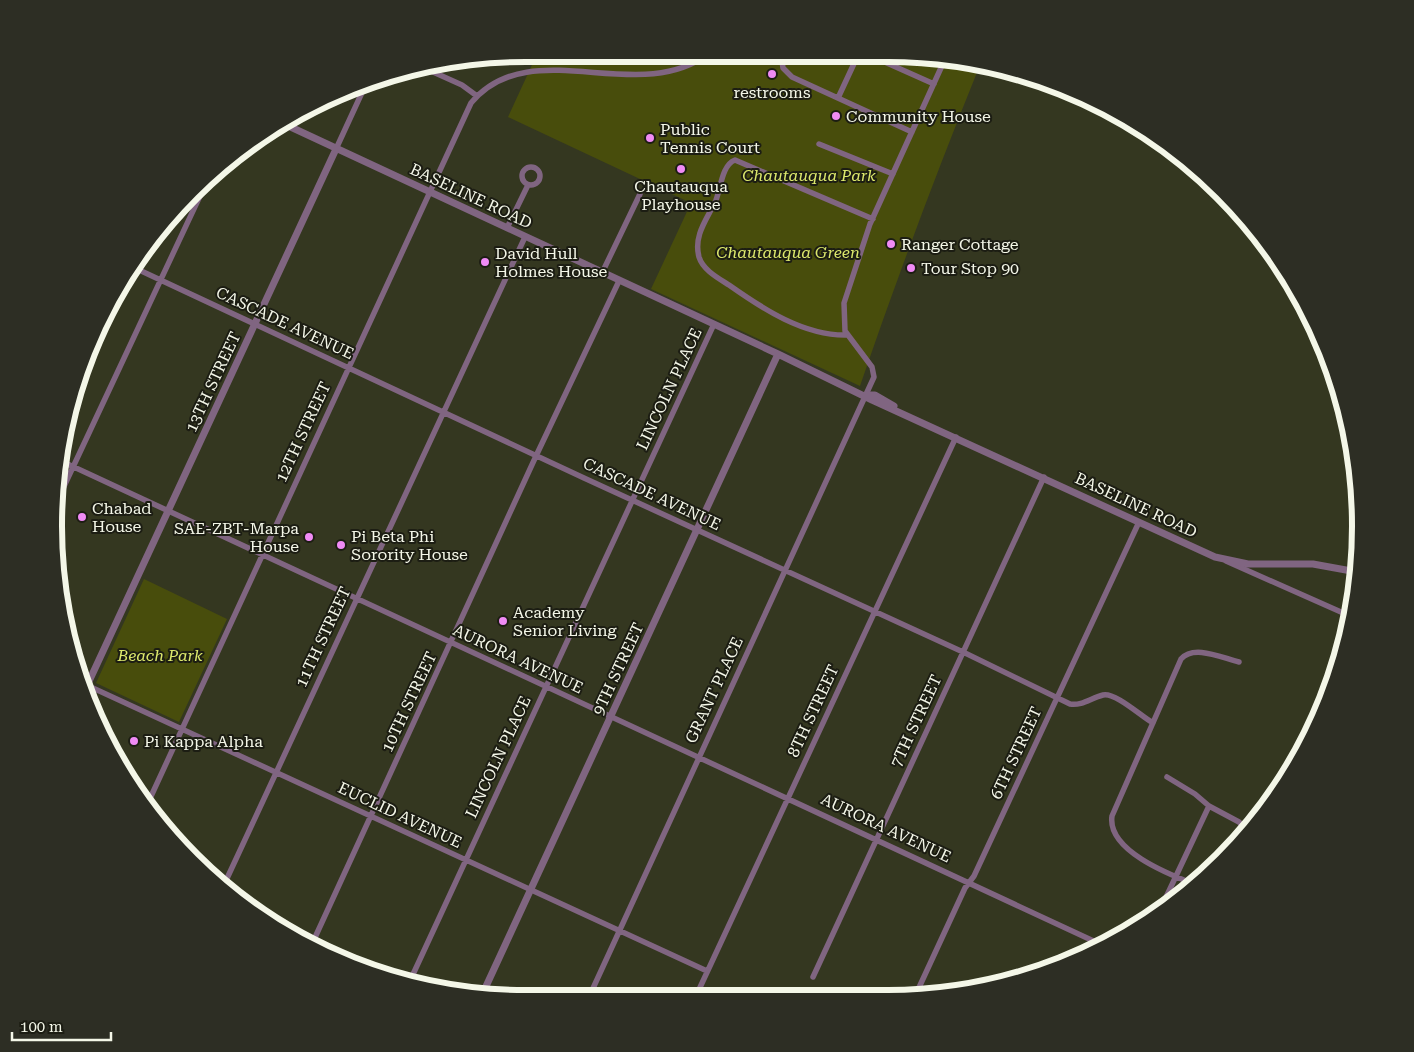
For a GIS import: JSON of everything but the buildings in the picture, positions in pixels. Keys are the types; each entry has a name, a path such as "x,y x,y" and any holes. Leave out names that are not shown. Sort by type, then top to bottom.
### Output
{"street":[{"name":"12TH STREET","path":"150,797 462,119 477,96 497,82 529,71 662,74 684,68 694,62"},
{"path":"782,62 790,76 912,132"},
{"path":"838,98 855,62"},
{"path":"885,62 934,84"},
{"path":"873,219 740,161 732,161 726,168 716,200 699,237 699,255 703,265 745,296 777,315 820,331 847,335 843,324 844,302 873,219 942,65"},
{"path":"432,72 462,85 477,96"},
{"name":"13TH STREET","path":"88,679 168,512 362,93"},
{"name":"BASELINE ROAD","path":"291,127 866,395 872,400 1224,561 1343,613"},
{"path":"819,144 892,174"},
{"path":"507,228 528,184"},
{"path":"602,273 640,194"},
{"path":"64,486 200,196"},
{"name":"11TH STREET","path":"227,879 442,411 525,237"},
{"name":"CASCADE AVENUE","path":"140,270 536,456 963,652 1056,697 1077,705 1104,695 1113,696 1153,724"},
{"name":"10TH STREET","path":"315,938 536,456 619,281"},
{"name":"LINCOLN PLACE","path":"412,975 714,324"},
{"name":"GRANT PLACE","path":"591,990 874,377 874,370 847,335"},
{"name":"9TH STREET","path":"485,988 778,354"},
{"name":"8TH STREET","path":"699,990 956,437"},
{"name":"AURORA AVENUE","path":"66,463 1094,941"},
{"name":"7TH STREET","path":"813,977 1044,478"},
{"name":"6TH STREET","path":"918,989 969,882 974,876 1139,522"},
{"path":"1224,561 1248,564 1313,564 1350,571"},
{"path":"1185,881 1175,878 1148,862 1118,840 1112,828 1115,807 1184,655 1195,651 1239,662"},
{"name":"EUCLID AVENUE","path":"93,690 707,971"},
{"path":"1167,777 1195,794 1209,806 1242,825"},
{"path":"1166,897 1209,806"}],"green space":[{"name":"Chautauqua Park","path":"533,62 888,62 918,63 978,71 888,305 860,386 651,289 691,203 508,117"},
{"name":"Beach Park","path":"144,579 227,619 179,722 96,683"}],"place":[{"name":"restrooms","path":"772,74"},
{"name":"Community House","path":"836,116"},
{"name":"Public Tennis Court","path":"650,138"},
{"name":"Chautauqua Playhouse","path":"681,169"},
{"name":"Ranger Cottage","path":"891,244"},
{"name":"David Hull Holmes House","path":"485,262"},
{"name":"Tour Stop 90","path":"911,268"},
{"name":"Chabad House","path":"82,517"},
{"name":"SAE-ZBT-Marpa House","path":"309,537"},
{"name":"Pi Beta Phi Sorority House","path":"341,545"},
{"name":"Academy Senior Living","path":"503,621"},
{"name":"Pi Kappa Alpha","path":"134,741"}],"park label":[{"name":"Chautauqua Green","path":"788,252"}]}
